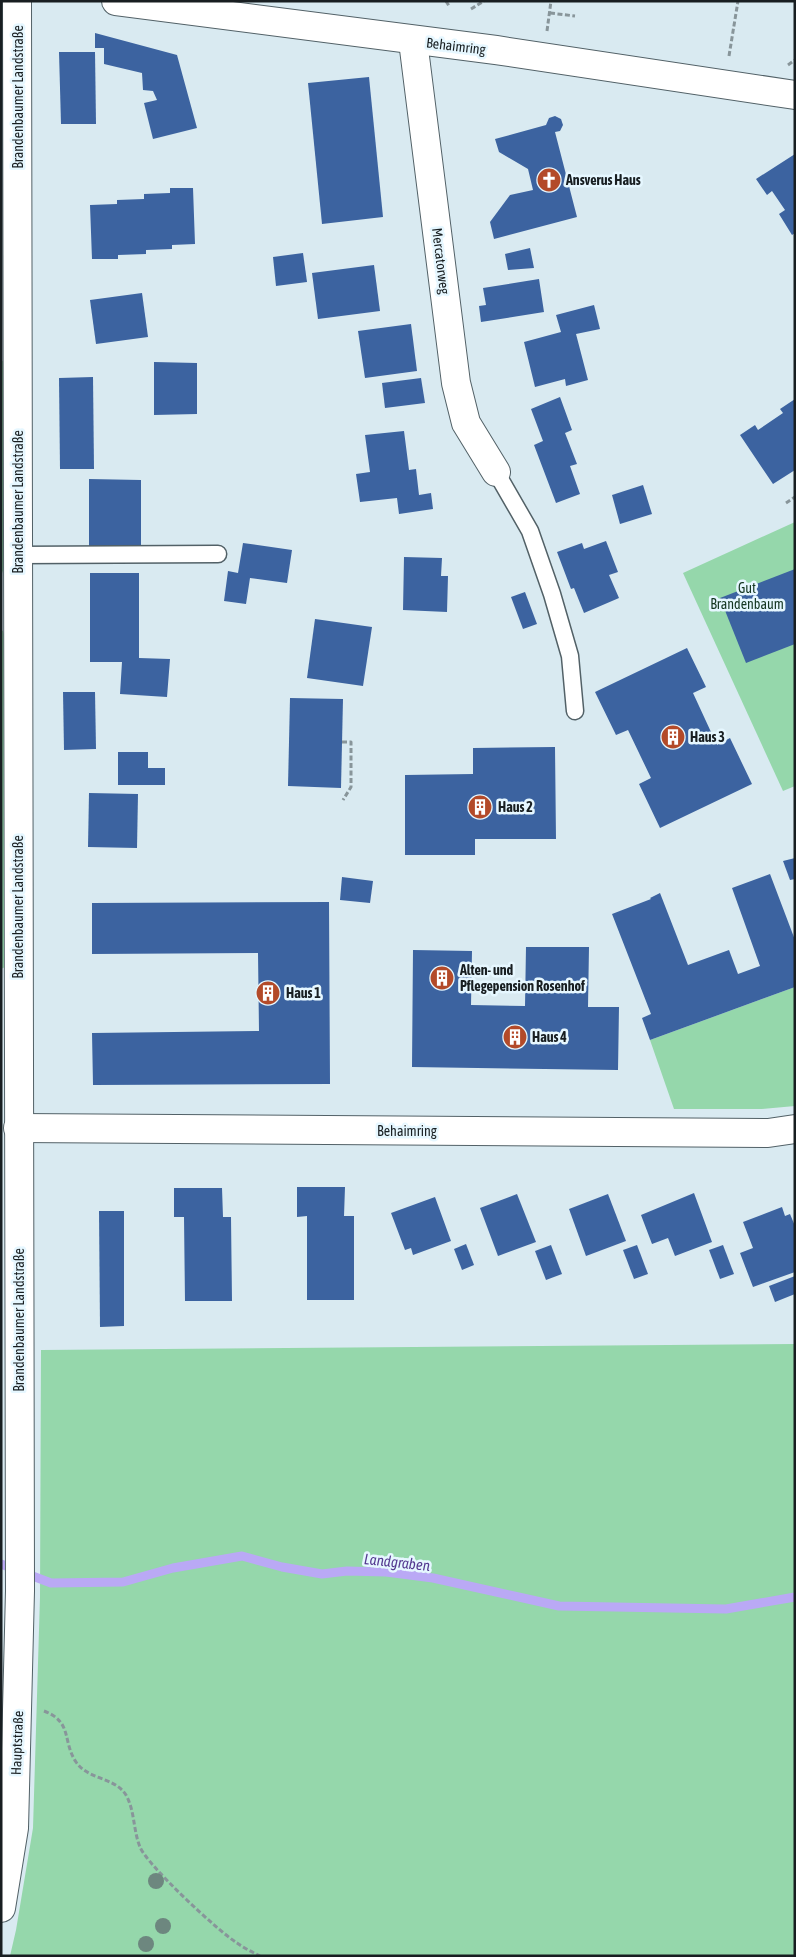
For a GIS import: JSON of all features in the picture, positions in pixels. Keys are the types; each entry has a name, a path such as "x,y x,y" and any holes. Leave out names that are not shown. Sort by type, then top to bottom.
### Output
{"main road":[{"name":"Brandenbaumer Landstraße","path":"17,1 9,317 18,555 10,604 10,1002 18,1128 20,1584"},
{"name":"Behaimring","path":"116,1 506,52 795,95"},
{"name":"Mercatorweg","path":"413,41 456,384 466,423 496,472"},
{"name":"Behaimring","path":"18,1128 758,1133 795,1129"},
{"name":"Hauptstraße","path":"1,1908 14,1828 20,1584"}],"lane":[{"path":"496,472 530,530 552,594 570,656 574,711"},
{"path":"18,555 218,554"}],"path":[{"path":"446,1 449,6"},
{"path":"471,9 484,1"},
{"path":"547,36 551,1"},
{"path":"729,60 738,1"},
{"path":"550,13 574,16"},
{"path":"786,503 795,497"},
{"path":"342,742 351,742 352,787 343,800"},
{"path":"41,1710 56,1715 65,1728 72,1755 79,1766 92,1775 116,1785 125,1795 131,1809 140,1847 148,1861 236,1942 260,1956"}],"green space":[{"path":"1,360 4,362 6,371 5,565 1,576"},
{"name":"Gut Brandenbaum","path":"795,522 795,786 783,791 683,573"},
{"path":"1,630 6,642 5,967 1,969"},
{"path":"795,987 795,1106 762,1109 674,1109 650,1040"},
{"path":"795,1344 795,1956 10,1956 33,1828 40,1597 41,1350"}],"building":[{"path":"95,33 177,55 197,128 153,139 144,103 157,100 153,91 143,90 142,73 104,64 104,48 95,48"},
{"path":"59,52 95,52 96,124 61,124"},
{"path":"369,77 383,217 322,224 308,83"},
{"name":"Ansverus Haus","path":"555,116 561,119 563,125 560,131 555,132 577,217 494,239 490,222 510,195 533,190 528,169 499,152 495,139 546,125 549,118"},
{"path":"795,154 795,233 792,235 779,214 785,210 772,191 767,195 756,179"},
{"path":"170,188 193,188 195,244 172,245 172,249 146,250 146,254 118,255 118,259 92,259 90,205 117,204 117,200 144,199 144,194 170,193"},
{"path":"530,248 534,268 508,270 505,254"},
{"path":"303,253 307,282 276,286 273,257"},
{"path":"374,265 380,311 318,319 312,273"},
{"path":"539,279 544,312 481,322 479,306 486,305 483,288"},
{"path":"142,293 148,337 96,344 90,300"},
{"path":"594,305 600,329 576,334 588,380 566,386 565,379 535,387 524,342 561,332 556,315"},
{"path":"411,324 417,371 365,378 358,331"},
{"path":"154,362 197,363 197,414 154,415"},
{"path":"93,377 94,469 60,469 59,378"},
{"path":"421,378 425,403 385,408 382,383"},
{"path":"560,397 572,430 565,433 577,464 570,466 580,494 556,503 534,445 543,441 531,409"},
{"path":"795,399 795,470 773,484 740,435 755,425 758,430 783,413 780,409"},
{"path":"404,431 409,470 416,469 419,495 431,493 433,509 399,514 397,498 360,502 356,474 370,472 365,435"},
{"path":"89,479 141,480 141,547 89,547"},
{"path":"643,485 652,514 620,524 612,495"},
{"path":"606,541 618,572 609,575 619,598 584,613 574,588 571,589 557,552 582,543 584,549"},
{"path":"243,543 292,550 287,583 250,578 246,604 224,601 228,571 238,573"},
{"path":"404,557 442,558 441,576 448,576 447,612 403,610"},
{"path":"795,569 795,644 746,663 720,598"},
{"path":"90,573 139,573 139,658 170,659 167,697 120,694 122,662 90,662"},
{"path":"525,592 537,624 523,629 511,597"},
{"path":"315,619 372,627 363,686 307,678"},
{"name":"Haus 3","path":"687,648 706,687 693,693 717,745 730,738 752,784 660,828 639,784 651,778 628,730 616,735 595,692"},
{"path":"63,692 95,692 96,749 64,750"},
{"path":"290,698 343,699 341,788 288,786"},
{"name":"Haus 2","path":"555,747 556,839 475,839 475,855 405,855 405,775 473,774 473,748"},
{"path":"118,752 148,752 148,768 165,768 165,785 118,785"},
{"path":"89,793 138,794 137,848 88,847"},
{"path":"795,858 795,879 790,880 783,861"},
{"path":"770,874 795,940 795,987 650,1040 642,1018 651,1014 612,914 651,899 660,893 688,965 729,950 738,974 760,966 732,888"},
{"path":"342,877 373,881 370,903 340,900"},
{"name":"Haus 1","path":"329,902 330,1084 93,1085 92,1033 259,1031 258,953 92,954 92,903"},
{"name":"Haus 4","path":"526,947 589,947 588,1007 619,1007 618,1070 412,1067 413,950 472,951 471,1005 525,1006"},
{"path":"297,1187 345,1187 344,1216 354,1216 354,1300 307,1300 307,1216 297,1217"},
{"path":"174,1188 222,1188 223,1217 231,1217 232,1301 185,1301 184,1217 174,1217"},
{"path":"694,1193 712,1242 675,1256 668,1238 652,1244 641,1215"},
{"path":"517,1194 536,1242 498,1256 480,1208"},
{"path":"608,1194 626,1241 586,1256 569,1209"},
{"path":"435,1197 451,1241 413,1255 411,1248 405,1250 391,1213"},
{"path":"782,1207 785,1216 790,1214 795,1226 795,1272 753,1287 740,1253 753,1248 743,1222"},
{"path":"99,1211 124,1211 124,1326 100,1327"},
{"path":"466,1244 474,1265 462,1270 454,1249"},
{"path":"551,1245 562,1274 546,1280 535,1251"},
{"path":"637,1245 648,1274 634,1279 623,1250"},
{"path":"723,1245 734,1274 720,1279 709,1250"},
{"path":"795,1276 795,1294 775,1302 769,1286"}],"waterway":[{"name":"Landgraben","path":"1,1564 51,1583 123,1582 173,1568 242,1556 282,1567 322,1574 347,1571 386,1572 433,1578 559,1606 726,1609 795,1597"}],"place":[{"name":"Ansverus Haus","path":"549,180"},
{"name":"Haus 3","path":"673,737"},
{"name":"Haus 2","path":"480,807"},
{"name":"Alten- und Pflegepension Rosenhof","path":"442,978"},
{"name":"Haus 1","path":"268,993"},
{"name":"Haus 4","path":"515,1037"}]}
